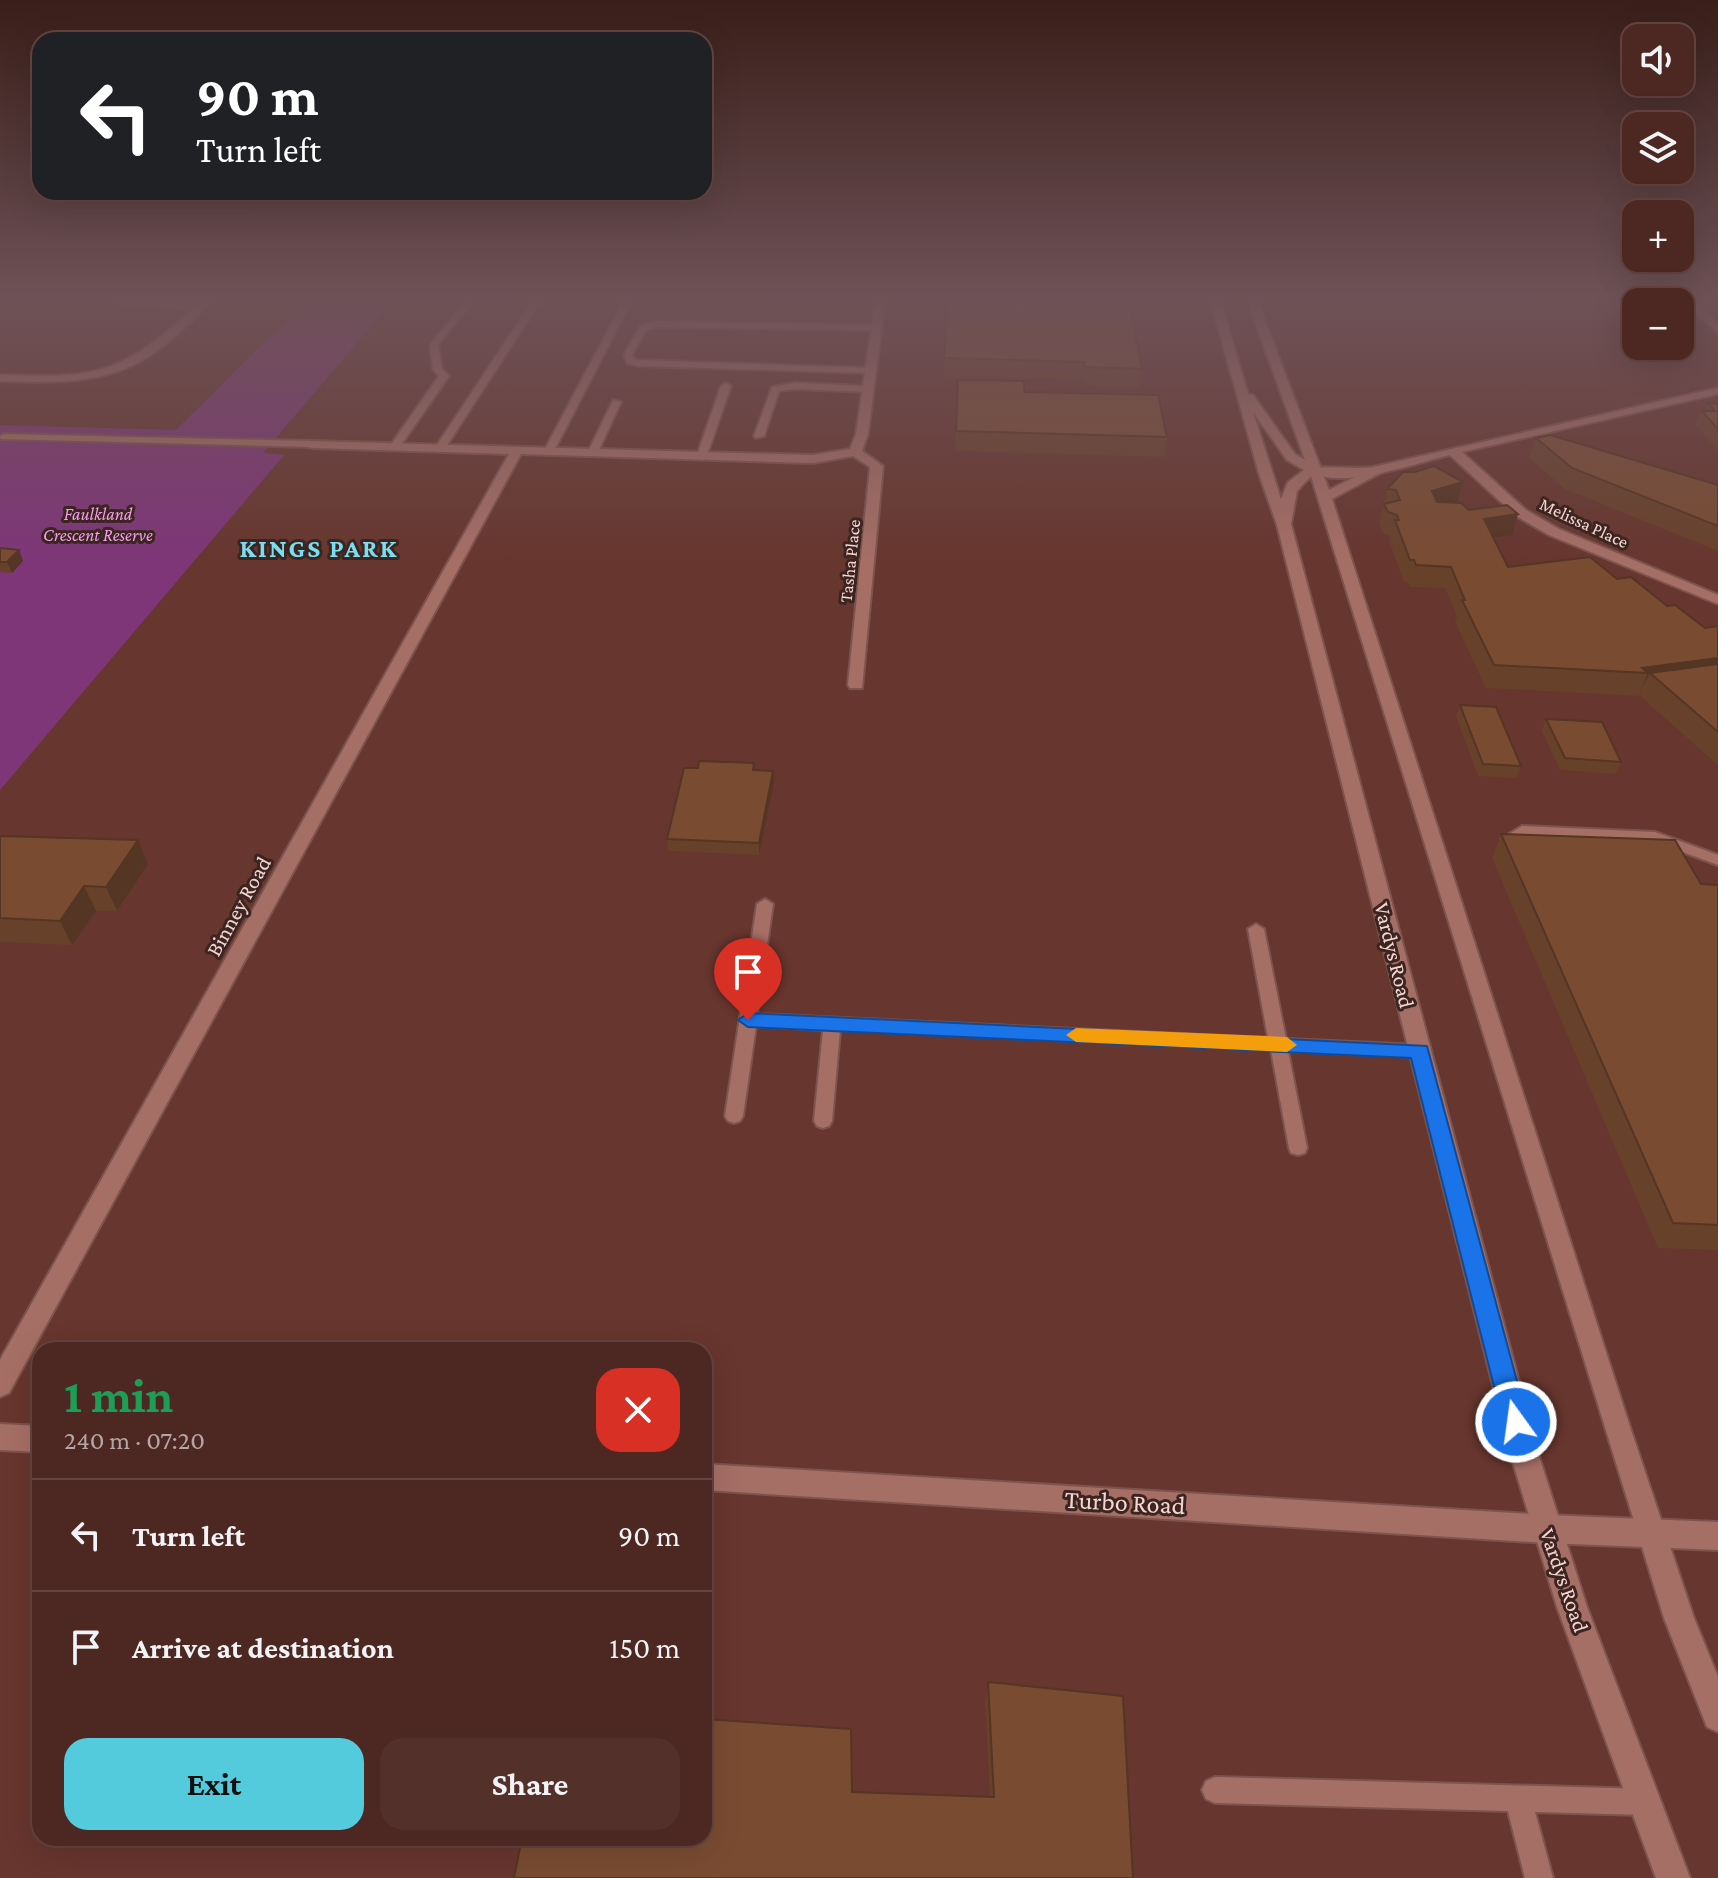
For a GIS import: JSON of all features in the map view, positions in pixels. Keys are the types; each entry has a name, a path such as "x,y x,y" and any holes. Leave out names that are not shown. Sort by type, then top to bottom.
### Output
{"street":[{"path":"312,444 813,459 855,452 862,434 868,390"},
{"name":"Vardys Road","path":"1241,390 1265,474 1284,525 1524,1453 1572,1607 1673,1878"},
{"path":"1244,390 1291,457 1314,470 1331,474 1378,471"},
{"path":"1285,390 1325,497 1679,1618 1718,1716"},
{"path":"1325,497 1394,464 1718,391"},
{"name":"Binney Road","path":"0,1385 517,450"},
{"name":"Melissa Place","path":"1453,451 1521,513 1554,532 1718,600"},
{"name":"Tasha Place","path":"855,452 877,466 856,685"},
{"path":"1284,525 1292,484 1299,476 1325,465 1394,464"},
{"path":"0,1437 32,1439"},
{"name":"Turbo Road","path":"712,1477 1547,1529 1718,1536"}],"lane":[{"path":"395,446 434,390"},
{"path":"440,448 478,390"},
{"path":"549,451 581,390"},
{"path":"702,455 725,390"},
{"path":"759,436 775,390"},
{"path":"593,452 616,402"},
{"path":"1528,432 1548,443"},
{"path":"4,437 312,444"},
{"path":"1508,839 1522,831 1655,837 1718,860"},
{"path":"734,1116 765,904"},
{"path":"1256,929 1298,1148"},
{"path":"748,1020 1420,1051"},
{"path":"823,1121 832,1024"},
{"path":"1215,1790 1645,1802"},
{"path":"1518,1800 1539,1878"}],"green space":[{"name":"Faulkland Crescent Reserve","path":"217,390 317,390 263,453 284,455 0,790 0,425 176,430"}],"building":[{"path":"958,390 1024,390 1158,395 1167,437 956,431"},
{"path":"1708,403 1718,404 1718,429 1702,411 1715,411"},
{"path":"1550,435 1718,485 1718,526 1572,468 1536,438"},
{"path":"1434,466 1463,482 1432,491 1437,502 1461,503 1469,510 1507,505 1518,514 1484,519 1508,567 1590,557 1617,579 1631,577 1667,606 1675,605 1705,628 1718,626 1718,658 1642,668 1648,673 1494,665 1462,600 1465,600 1451,567 1416,565 1414,560 1410,560 1395,520 1399,520 1397,515 1388,512 1384,504 1400,500 1396,490 1387,489 1403,472"},
{"path":"0,548 19,550 7,562 0,562"},
{"path":"1718,664 1718,732 1650,673"},
{"path":"1460,705 1496,707 1521,766 1483,764"},
{"path":"1546,719 1602,722 1621,762 1565,758"},
{"path":"699,761 754,763 753,770 773,771 759,843 667,839 684,768 698,768"},
{"path":"1501,834 1675,840 1701,884 1718,885 1718,1225 1673,1223"},
{"path":"0,836 138,840 106,887 84,886 60,921 0,918"},
{"path":"988,1682 1123,1696 1133,1878 514,1878 520,1846 712,1846 712,1720 851,1729 852,1792 994,1797"}],"slow traffic":[{"path":"1076,1035 1287,1045"}],"district":[{"name":"KINGS PARK","path":"319,548"}],"route":[{"path":"748,1020 1420,1051 1516,1422"}]}
